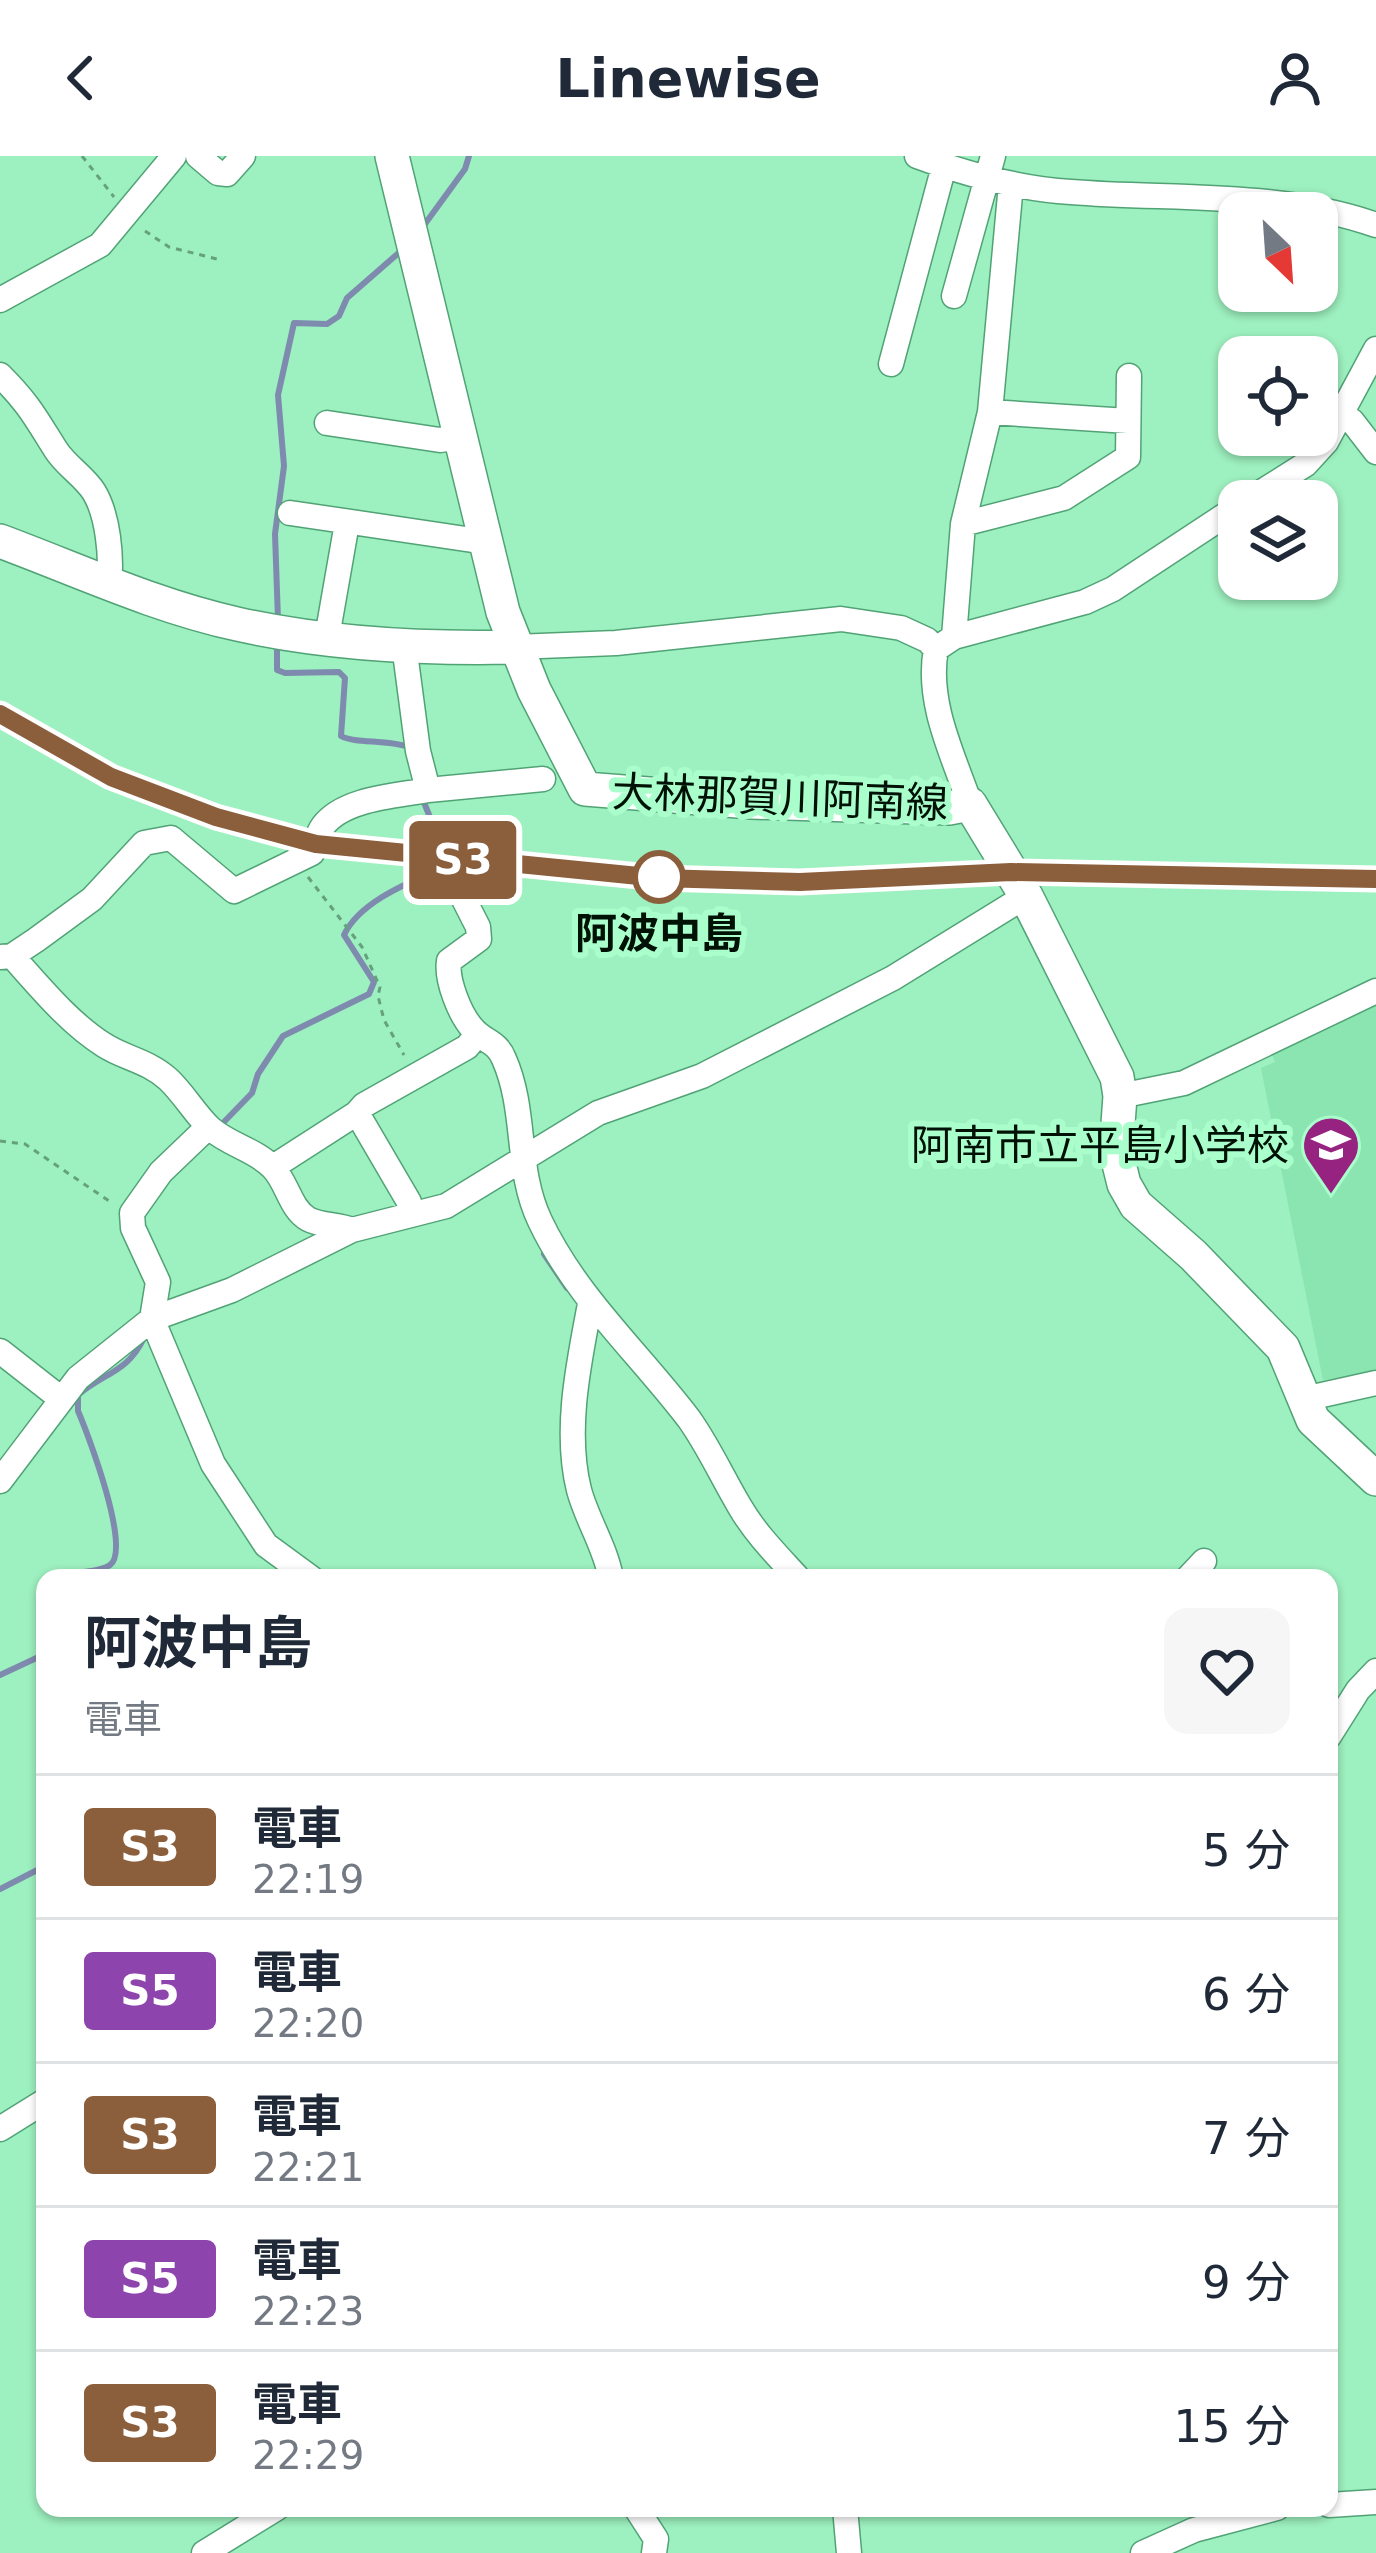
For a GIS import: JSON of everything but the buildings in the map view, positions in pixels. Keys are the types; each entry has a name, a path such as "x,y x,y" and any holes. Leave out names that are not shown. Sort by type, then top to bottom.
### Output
{"main road":[{"name":"大林那賀川阿南線","path":"392,156 515,646 585,789 751,802 949,808 970,804 1026,896 1117,1077 1116,1152 1124,1184 1136,1205 1204,1266 1283,1348 1313,1420 1376,1478"},
{"path":"0,542 236,624 404,645 515,646"}],"street":[{"path":"0,300 100,245 175,156"},
{"path":"198,156 226,174 243,156"},
{"path":"917,156 1069,192 1287,206 1376,225"},
{"path":"891,364 944,166"},
{"path":"954,296 997,172"},
{"path":"970,804 938,712 933,665 945,643 963,524 990,412 997,172"},
{"path":"1280,480 1306,464 1327,442 1376,350"},
{"path":"0,375 31,406 64,463 93,491 104,527 110,584"},
{"path":"963,524 1064,497 1128,457 1129,376"},
{"path":"990,412 1128,421"},
{"path":"1341,416 1352,421 1376,452"},
{"path":"328,423 440,440 461,436"},
{"path":"290,513 486,542"},
{"path":"515,646 616,643 841,619 902,628 945,643 1099,596 1218,520"},
{"path":"327,637 347,523"},
{"path":"404,645 423,791"},
{"path":"352,1230 312,1222 300,1214 272,1167 208,1126 168,1079 132,1055 106,1048 6,957 92,898 135,849 159,837 183,846 234,891 312,853 318,831 331,817 361,804 423,791 543,779"},
{"path":"449,870 478,927 479,938 449,962 447,972 472,1040"},
{"path":"0,1481 77,1378 152,1319 232,1290 352,1230 446,1206 598,1113 702,1076 893,978 1026,896"},
{"path":"1120,1096 1184,1083 1376,992"},
{"path":"272,1167 472,1040 499,1048 510,1073 522,1160 538,1218 590,1304 688,1418 740,1508 791,1569"},
{"path":"357,1113 409,1202 411,1215"},
{"path":"208,1126 161,1172 132,1213 133,1228 158,1282 152,1319 213,1464 266,1545 299,1569"},
{"path":"590,1304 577,1372 574,1456 580,1492 604,1548 605,1569"},
{"path":"0,1351 60,1399"},
{"path":"1304,1399 1376,1383"},
{"path":"1338,1722 1376,1671"},
{"path":"0,2129 36,2107"},
{"path":"1338,2504 1376,2502"},
{"path":"204,2553 262,2517"},
{"path":"642,2517 656,2539 654,2553"},
{"path":"846,2517 849,2553"},
{"path":"1143,2553 1194,2530 1243,2517"}],"path":[{"path":"298,860 350,931 378,980 384,1020 416,1076"},
{"path":"0,1141 25,1144 98,1196 132,1213"}],"shaded area":[{"name":"阿南市立平島小学校","path":"1376,1004 1376,1371 1323,1380 1261,1068 1275,1062 1271,1051"}],"waterway":[{"path":"422,228 465,169 469,156"},
{"path":"278,620 275,534 284,466 278,395 294,323 327,324 339,316 347,298 402,250"},
{"path":"277,643 277,670 339,672 345,678 341,736 408,747"},
{"path":"423,800 436,832 439,874"},
{"path":"221,1125 252,1093 258,1074 283,1036 369,994 374,982 344,935 360,913 437,870"},
{"path":"544,1254 567,1288"},
{"path":"99,1569 110,1565 116,1538 78,1411 78,1395 123,1365 144,1338"},
{"path":"0,1675 36,1658"},
{"path":"0,1889 36,1871"}],"railway":[{"path":"0,714 111,777 216,817 316,844 659,877 799,882 1011,872 1376,879"}],"train":[{"name":"S3","path":"0,714 111,777 216,817 316,844 659,878 800,882 1011,872 1376,879"}],"place":[{"name":"阿波中島","path":"659,877"},
{"name":"阿南市立平島小学校","path":"1331,1196"}]}
